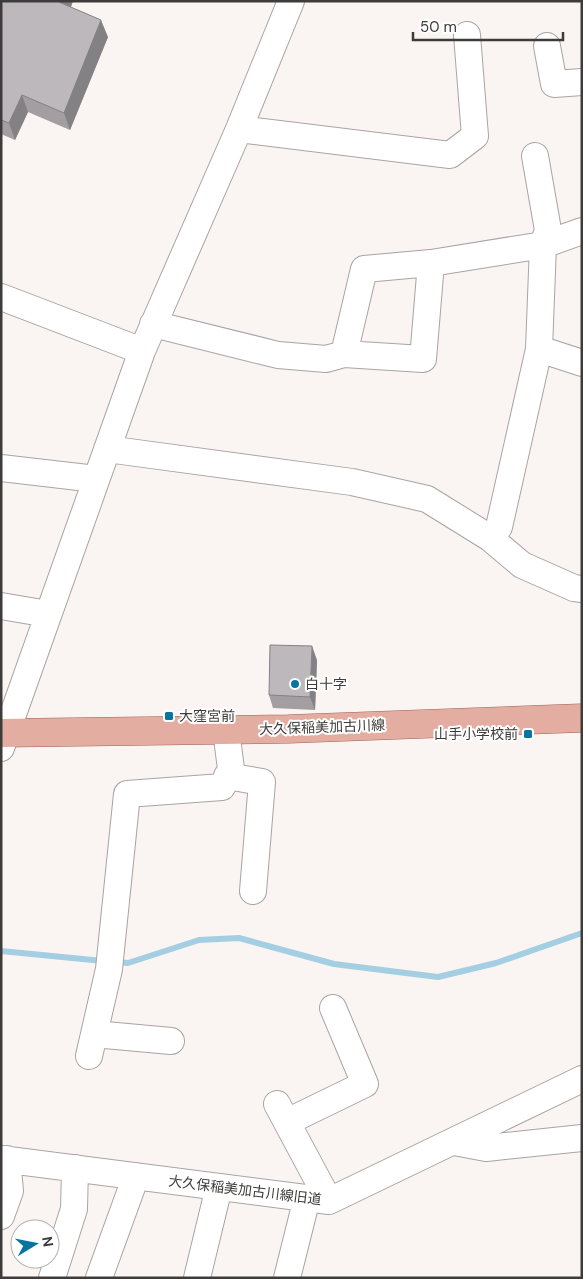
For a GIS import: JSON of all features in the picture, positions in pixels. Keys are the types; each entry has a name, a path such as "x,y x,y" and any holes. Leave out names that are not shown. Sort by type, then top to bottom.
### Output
{"main road":[{"name":"大久保稲美加古川線","path":"4,738 582,718"}],"street":[{"path":"4,738 142,350 239,129 291,1"},
{"path":"239,129 450,155 475,136 467,35"},
{"path":"547,46 554,84 582,82"},
{"path":"490,538 500,527 539,349 543,245 548,230 535,156"},
{"path":"344,354 364,269 431,262 543,245 582,231"},
{"path":"153,324 278,355 326,359 344,354 423,359 431,262"},
{"path":"1,297 142,350"},
{"path":"539,349 582,363"},
{"path":"107,449 352,482 427,499 490,538 522,565 574,588 582,589"},
{"path":"1,468 96,479"},
{"path":"1,606 48,614"},
{"path":"171,1042 92,1045 109,961 127,794 222,787 231,769 226,730"},
{"path":"227,776 262,782 253,891"},
{"path":"287,1278 318,1199 282,1113 365,1084 333,1008"},
{"name":"大久保稲美加古川線旧道","path":"4,1159 318,1199 454,1142 582,1079"},
{"path":"454,1142 486,1148 582,1138"},
{"path":"1,1216 10,1191 4,1159"},
{"path":"52,1278 74,1208 75,1168"},
{"path":"100,1278 136,1176"},
{"path":"197,1278 219,1187"}],"building":[{"path":"1,1 60,1 101,20 64,113 22,95 9,123 1,120"},
{"name":"白十字","path":"270,645 312,646 310,697 269,695"}],"waterway":[{"path":"116,962 128,963 199,940 239,938 334,964 438,977 496,963 582,933"},
{"path":"1,951 103,961"}],"place":[{"name":"白十字","path":"295,684"},
{"name":"大窪宮前","path":"169,716"},
{"name":"山手小学校前","path":"528,734"}]}
